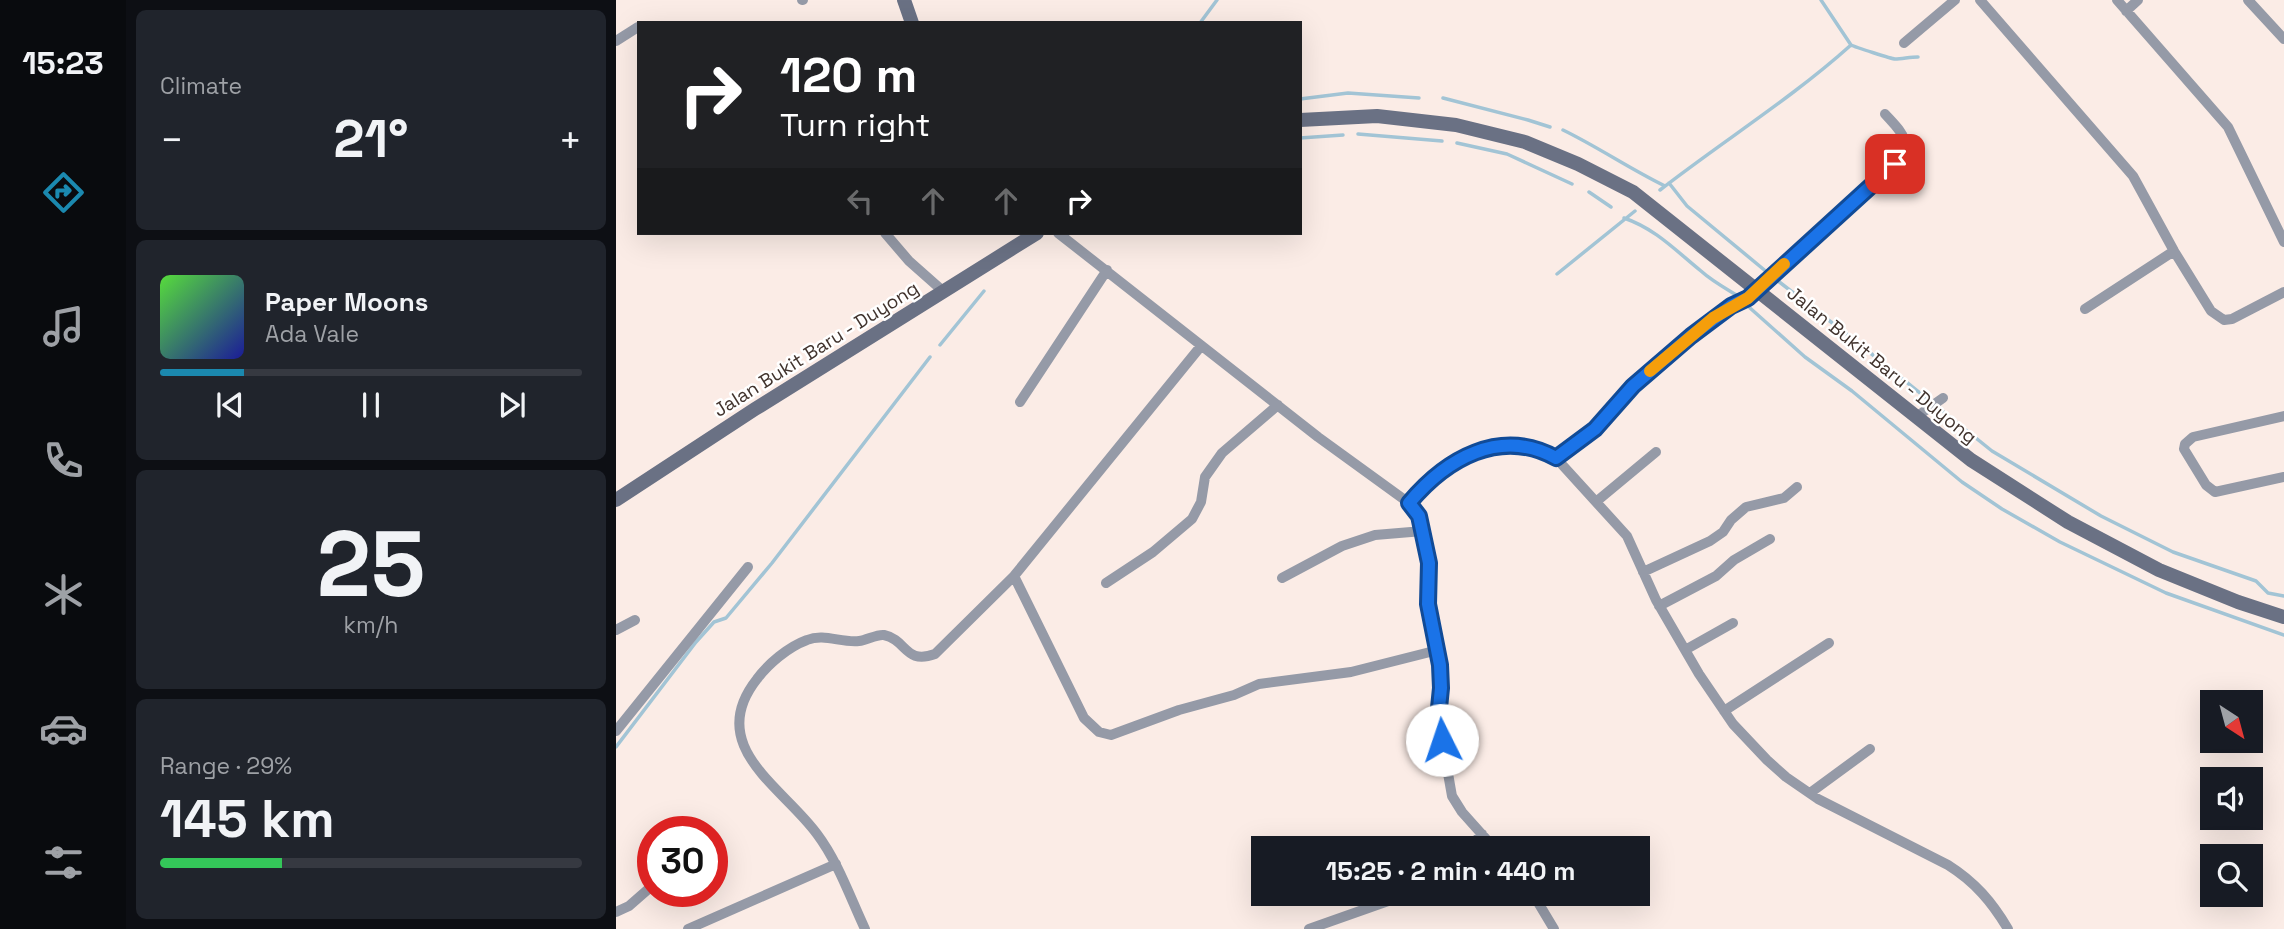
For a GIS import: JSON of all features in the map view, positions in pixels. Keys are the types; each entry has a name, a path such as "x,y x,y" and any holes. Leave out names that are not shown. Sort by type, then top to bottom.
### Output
{"main road":[{"path":"904,0 911,21"},
{"name":"Jalan Bukit Baru - Duyong","path":"1302,120 1377,116 1456,125 1525,142 1578,164 1633,192 1971,460 2068,522 2159,570 2238,602 2284,617"},
{"name":"Jalan Bukit Baru - Duyong","path":"616,500 755,409 1034,235"}],"street":[{"path":"1904,43 1955,0"},
{"path":"1980,0 2133,176 2211,311 2224,320 2240,316 2284,292"},
{"path":"2117,0 2228,127 2284,242"},
{"path":"2126,11 2138,0"},
{"path":"2248,0 2284,39"},
{"path":"616,41 637,28"},
{"path":"1556,458 1595,429 1633,386 1691,336 1758,289 1901,156 1905,149 1905,139 1885,114"},
{"path":"887,235 909,261 944,292"},
{"path":"1061,235 1201,346 1409,503 1419,516 1429,563 1428,604 1438,650 1441,688 1438,718 1452,796 1482,834"},
{"path":"2085,309 2174,251"},
{"path":"1020,402 1107,271"},
{"path":"864,929 836,864 816,833 758,771 741,740 739,725 750,687 765,669 806,640 825,637 858,641 881,634 892,638 916,657 925,658 935,654 1014,576 1201,346"},
{"path":"1916,417 1943,398"},
{"path":"1106,583 1153,552 1192,519 1201,502 1205,477 1222,453 1278,405"},
{"path":"2284,416 2193,437 2185,444 2184,449 2206,485 2215,492 2284,477"},
{"path":"1409,503 1446,467 1475,451 1522,447 1541,449 1556,458 1628,536 1659,606 1685,650 1733,724 1767,760 1810,793 1968,878 1982,892 2008,929"},
{"path":"1597,501 1656,452"},
{"path":"1643,572 1710,541 1723,532 1731,520 1746,507 1784,498 1797,487"},
{"path":"1282,578 1342,546 1375,535 1423,531"},
{"path":"1659,606 1716,576 1734,560 1770,539"},
{"path":"616,731 748,567"},
{"path":"1014,576 1084,718 1099,732 1111,735 1179,710 1234,695 1259,684 1351,672 1438,650"},
{"path":"616,630 635,620"},
{"path":"1685,650 1733,623"},
{"path":"1724,711 1829,643"},
{"path":"1810,793 1870,749"},
{"path":"688,929 836,864"},
{"path":"616,912 637,899"},
{"path":"1309,929 1374,906"},
{"path":"1540,906 1554,929"}],"waterway":[{"path":"1201,21 1217,0"},
{"path":"1660,190 1781,101 1851,45 1821,0"},
{"path":"1851,45 1895,59 1918,57"},
{"path":"1302,99 1348,93 1419,98"},
{"path":"1443,98 1550,127"},
{"path":"1563,130 1665,186"},
{"path":"1358,134 1442,141"},
{"path":"1302,138 1343,135"},
{"path":"1457,143 1507,154 1572,184"},
{"path":"1669,183 1687,206 1768,273"},
{"path":"1589,192 1611,207"},
{"path":"1557,274 1635,211"},
{"path":"1624,218 1656,234 1710,278 1738,296"},
{"path":"1778,281 1992,451 2101,516 2173,552 2256,581 2268,593 2284,596"},
{"path":"940,345 984,291"},
{"path":"1750,308 1805,357 1852,391 1962,482 2002,509 2060,542 2166,593 2284,635"},
{"path":"616,747 696,642 714,622 726,618 772,563 930,357"}],"slow traffic":[{"path":"1650,371 1713,318 1748,298 1784,264"}],"route":[{"path":"1442,740 1438,718 1440,665 1428,604 1429,563 1419,516 1409,503 1446,467 1475,451 1522,447 1541,449 1556,458 1595,429 1633,386 1691,336 1713,318 1748,298 1895,164"}]}
